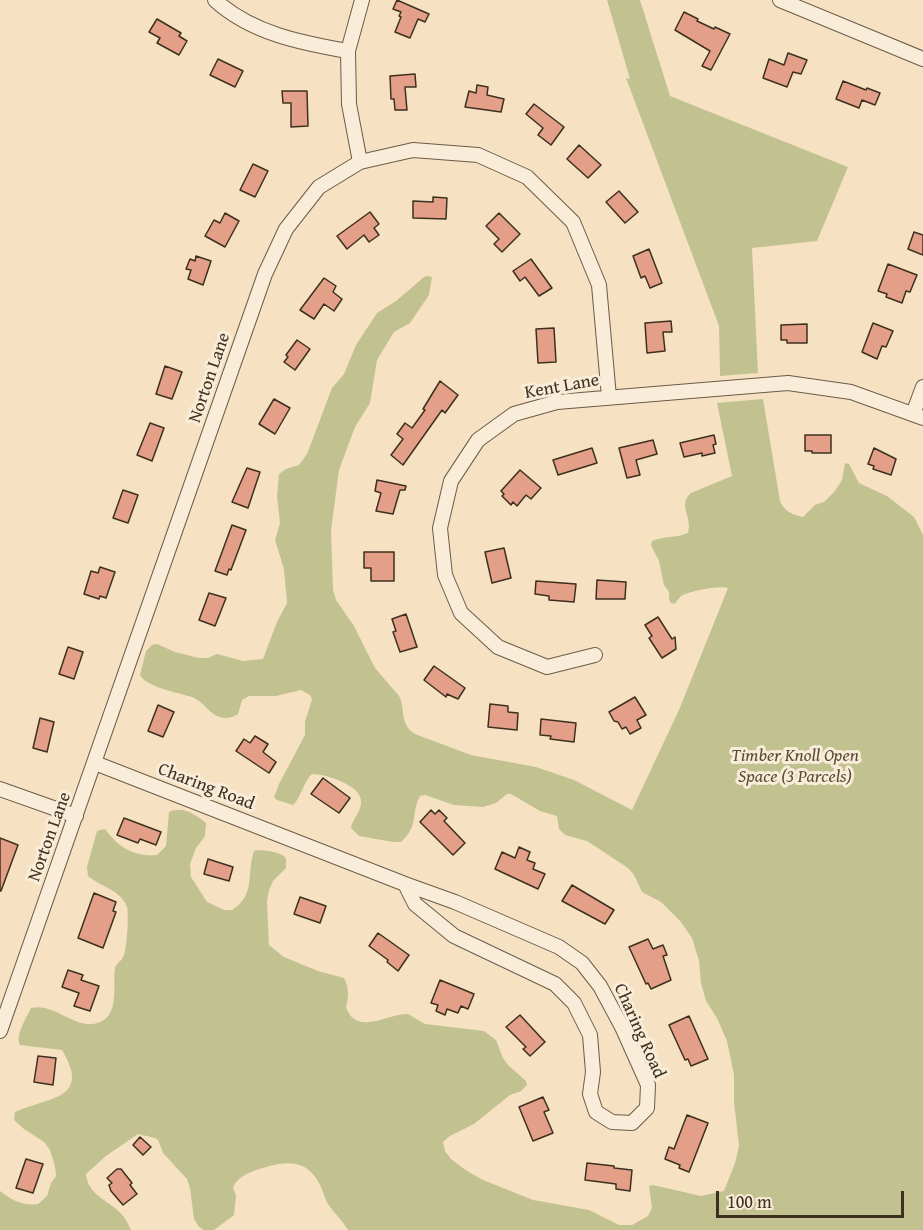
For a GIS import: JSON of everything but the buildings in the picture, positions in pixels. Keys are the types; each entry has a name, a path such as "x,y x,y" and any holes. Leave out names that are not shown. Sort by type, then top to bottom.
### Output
{"street":[{"path":"215,0 223,8 267,33 348,51"},
{"path":"360,162 349,104 348,51 362,0"},
{"path":"780,0 923,59"},
{"name":"Norton Lane","path":"0,1031 265,274 285,229 319,188 360,162 413,150 478,155 527,177 573,222 599,285 609,397"},
{"name":"Kent Lane","path":"596,655 547,667 498,647 461,613 444,574 440,528 451,481 478,440 514,414 557,402 788,383 851,392 918,416"},
{"path":"918,416 923,387"},
{"name":"Charing Road","path":"95,763 455,902 559,947 582,963 600,986 622,1027 648,1085 647,1108 632,1123 612,1122 596,1112 591,1094 590,1035 574,1003 555,984 454,936 415,904 405,884"},
{"path":"0,789 76,816"}],"green space":[{"path":"607,0 640,0 670,96 848,167 817,241 752,248 758,373 720,376 719,326 626,78 630,79"},
{"name":"Timber Knoll Open Space (3 Parcels)","path":"428,276 432,277 429,295 410,323 394,332 377,360 370,403 355,427 339,470 331,530 333,590 336,600 354,626 375,668 399,696 407,726 415,734 471,755 536,767 574,780 632,810 679,710 728,588 691,592 681,596 675,604 671,603 659,561 651,545 656,539 688,533 689,522 685,507 687,498 691,493 732,476 717,403 763,399 780,501 789,512 803,517 815,505 824,502 842,480 845,463 849,464 859,483 887,496 914,517 923,535 923,1230 348,1230 328,1204 314,1175 302,1166 287,1163 259,1169 242,1177 233,1187 236,1196 234,1215 214,1230 204,1230 194,1219 187,1179 163,1153 158,1140 138,1134 106,1156 86,1174 91,1188 119,1212 131,1230 0,1230 0,1191 18,1202 38,1204 47,1196 56,1176 50,1150 44,1142 14,1120 15,1112 62,1094 69,1088 72,1079 70,1066 62,1050 20,1045 20,1032 31,1008 48,1009 81,1023 89,1024 105,1019 113,1006 115,968 126,948 128,911 120,897 88,876 87,867 97,831 105,829 121,846 134,852 157,855 166,846 169,812 174,810 184,810 194,814 206,823 205,836 196,848 190,864 191,877 207,902 224,910 232,910 244,898 249,884 254,851 270,851 285,857 286,868 273,881 269,890 267,902 269,945 284,957 318,971 344,978 348,992 346,1007 357,1021 374,1021 408,1014 425,1024 484,1031 496,1040 503,1058 526,1081 527,1085 521,1091 510,1095 474,1124 443,1142 445,1151 451,1159 467,1171 483,1180 533,1200 589,1210 619,1225 632,1225 648,1216 652,1208 649,1186 701,1196 724,1191 739,1146 734,1102 734,1075 727,1041 717,1018 706,1001 701,983 699,961 692,938 681,922 661,902 642,892 628,868 587,841 565,835 559,829 557,816 540,811 511,794 507,794 496,803 483,807 454,805 425,795 420,796 411,830 401,842 359,836 351,828 361,801 359,795 349,785 312,774 293,805 274,797 305,735 305,722 312,699 310,695 301,690 276,696 249,696 242,700 238,714 224,718 213,713 196,699 149,683 140,675 146,651 152,645 157,644 175,652 199,658 208,658 217,654 243,661 263,659 287,603 284,569 275,540 280,523 277,496 279,474 299,465 307,454 332,388 344,374 356,345 377,313"}]}
